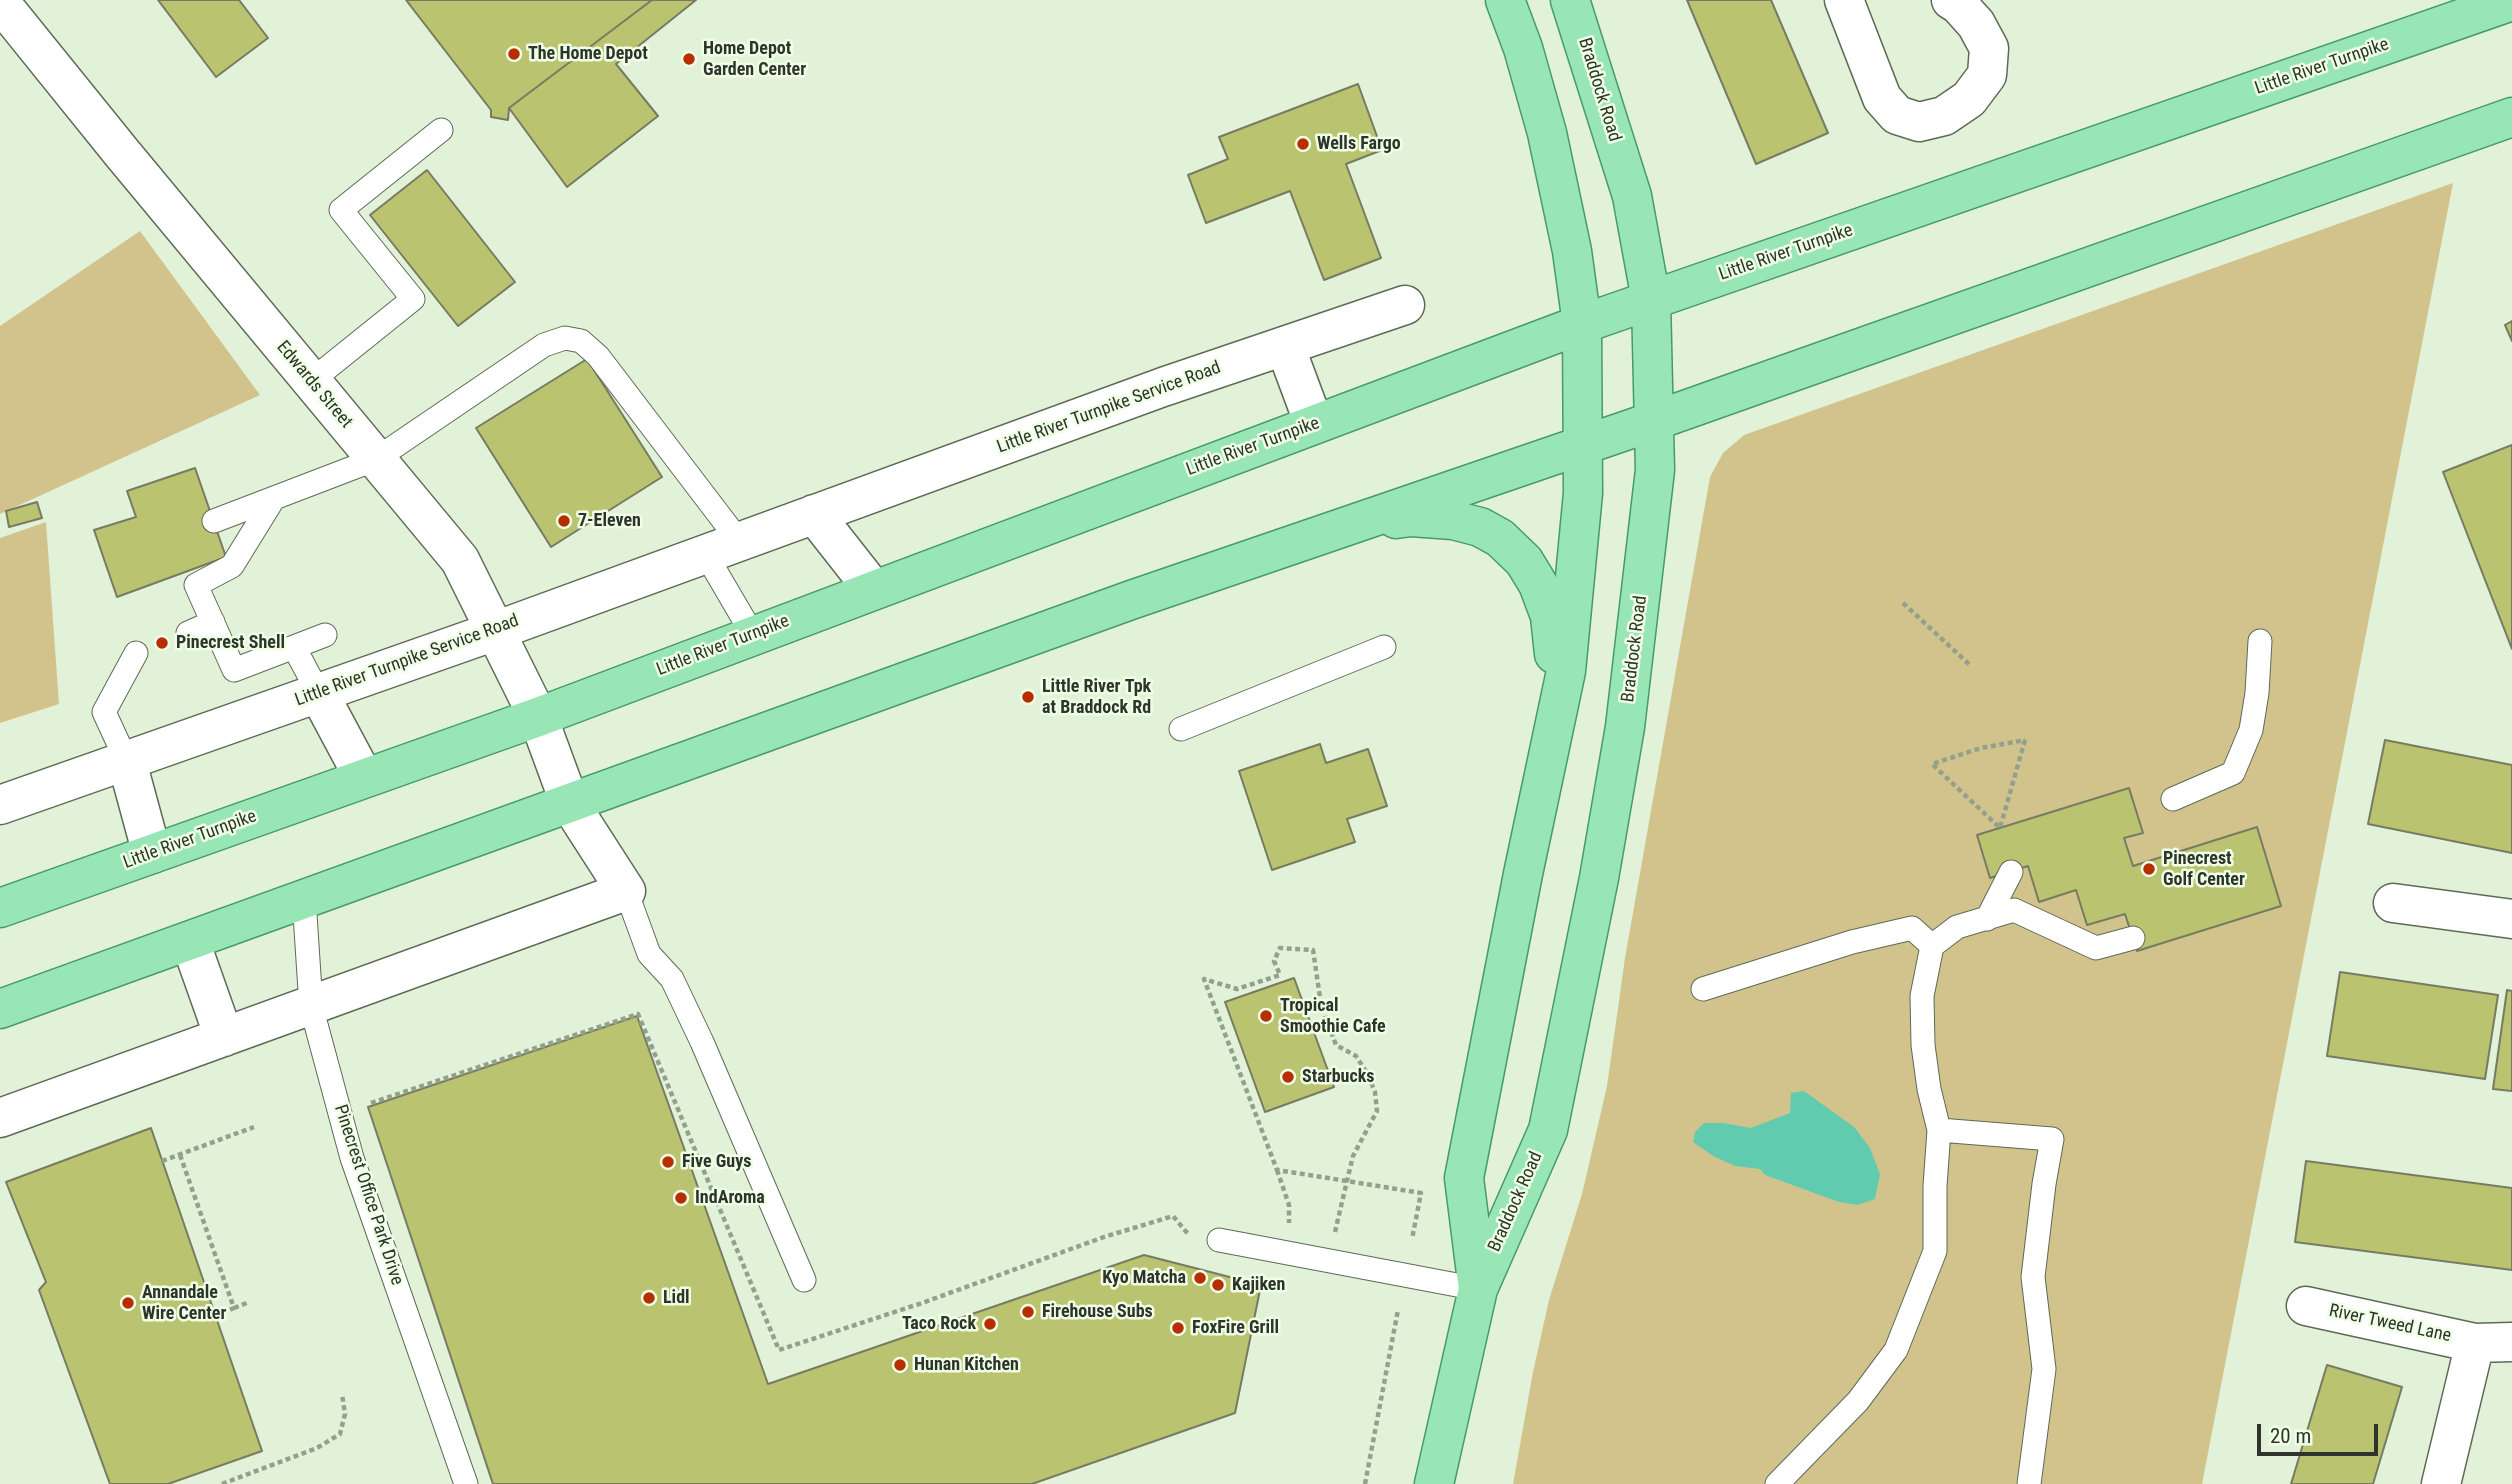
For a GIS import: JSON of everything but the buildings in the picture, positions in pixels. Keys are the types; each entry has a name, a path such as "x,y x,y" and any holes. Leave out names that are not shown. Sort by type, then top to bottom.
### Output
{"main road":[{"name":"Braddock Road","path":"1478,1289 1464,1178 1523,874 1566,671 1582,506 1582,324 1572,251 1547,133 1505,0"},
{"name":"Braddock Road","path":"1434,1484 1478,1289 1548,1130 1627,714 1655,470 1651,300 1632,196 1570,0"},
{"name":"Little River Turnpike","path":"0,908 537,717 1582,324 2512,1"},
{"path":"0,1009 1130,600 1654,421 2512,117"},
{"path":"1349,525 1411,517 1453,520 1480,527 1500,538 1524,561 1538,584 1550,615 1558,712"}],"street":[{"path":"1850,1 1882,98 1897,115 1919,122 1944,116 1969,99 1987,75 1989,48 1976,24 1951,0"},
{"name":"Edwards Street","path":"0,2 460,560 537,717 570,804"},
{"name":"Little River Turnpike Service Road","path":"0,805 495,631 1163,387 1405,305"},
{"path":"1285,346 1314,424"},
{"path":"814,514 873,589"},
{"path":"318,692 364,778"},
{"path":"127,762 152,854"},
{"path":"0,1118 626,891 570,804"},
{"path":"2393,903 2512,919"},
{"path":"190,941 224,1037"},
{"name":"River Tweed Lane","path":"2306,1306 2475,1343 2512,1342"},
{"name":"River Tweed Lane","path":"2441,1484 2475,1343"}],"lane":[{"path":"311,381 413,299 341,210 441,130"},
{"path":"214,521 376,459 544,345 565,338 581,341 598,356 722,547 753,635"},
{"path":"274,498 232,565 196,584 234,670 325,635"},
{"path":"188,633 213,622"},
{"path":"2174,799 2233,773 2252,730 2260,641"},
{"path":"294,647 318,692"},
{"path":"1181,729 1384,647"},
{"path":"127,762 104,712 136,653"},
{"path":"1987,919 2011,872"},
{"path":"626,891 649,954 672,979 702,1042 804,1280"},
{"name":"Pinecrest Office Park Drive","path":"304,899 311,1006 352,1158 466,1484"},
{"path":"1777,1484 1858,1401 1896,1350 1935,1251 1935,1186 1939,1130 1929,1089 1923,1045 1922,996 1932,946 1957,927 2014,910 2096,948 2133,938"},
{"path":"1703,989 1852,942 1912,928 1932,946"},
{"path":"1939,1130 2052,1139 2043,1184 2033,1277 2044,1369 2029,1484"},
{"path":"1219,1240 1478,1289"}],"path":[{"path":"1903,603 1971,666"},
{"path":"2025,740 2000,828 1952,783 1932,764 1981,748 2025,740"},
{"path":"1283,1252 1290,1220 1277,1170 1204,979 1237,989 1280,975 1274,961 1280,948 1313,950 1321,1004 1336,1045 1356,1056 1375,1092 1377,1111 1353,1156 1328,1261"},
{"path":"334,1090 372,1104 638,1014 779,1350 922,1303 1104,1237 1173,1216 1194,1241"},
{"path":"162,1161 254,1127"},
{"path":"180,1155 234,1308"},
{"path":"1277,1170 1421,1193 1412,1239"},
{"path":"216,1315 249,1302"},
{"path":"1366,1484 1398,1310"},
{"path":"222,1484 317,1448 340,1434 345,1414 342,1394"}],"shaded area":[{"path":"2453,183 2202,1484 1513,1484 1549,1300 1582,1194 1607,1086 1625,958 1710,477 1723,453 1744,435"},
{"path":"140,231 260,395 0,514 0,326"},
{"path":"46,522 59,704 0,723 0,538"}],"water":[{"path":"1804,1091 1854,1127 1870,1148 1880,1174 1875,1199 1858,1205 1839,1202 1765,1175 1760,1169 1735,1166 1713,1156 1693,1142 1695,1132 1704,1123 1751,1128 1790,1113 1791,1093"}],"place":[{"name":"The Home Depot","path":"514,54"},
{"name":"Home Depot Garden Center","path":"689,59"},
{"name":"Wells Fargo","path":"1303,144"},
{"name":"7-Eleven","path":"564,521"},
{"name":"Pinecrest Shell","path":"162,643"},
{"name":"Little River Tpk at Braddock Rd","path":"1028,697"},
{"name":"Pinecrest Golf Center","path":"2149,869"},
{"name":"Tropical Smoothie Cafe","path":"1266,1016"},
{"name":"Starbucks","path":"1288,1077"},
{"name":"Five Guys","path":"668,1162"},
{"name":"IndAroma","path":"681,1198"},
{"name":"Kyo Matcha","path":"1200,1278"},
{"name":"Kajiken","path":"1218,1285"},
{"name":"Lidl","path":"649,1298"},
{"name":"Annandale Wire Center","path":"128,1303"},
{"name":"Firehouse Subs","path":"1028,1312"},
{"name":"Taco Rock","path":"990,1324"},
{"name":"FoxFire Grill","path":"1178,1328"},
{"name":"Hunan Kitchen","path":"900,1365"}]}
